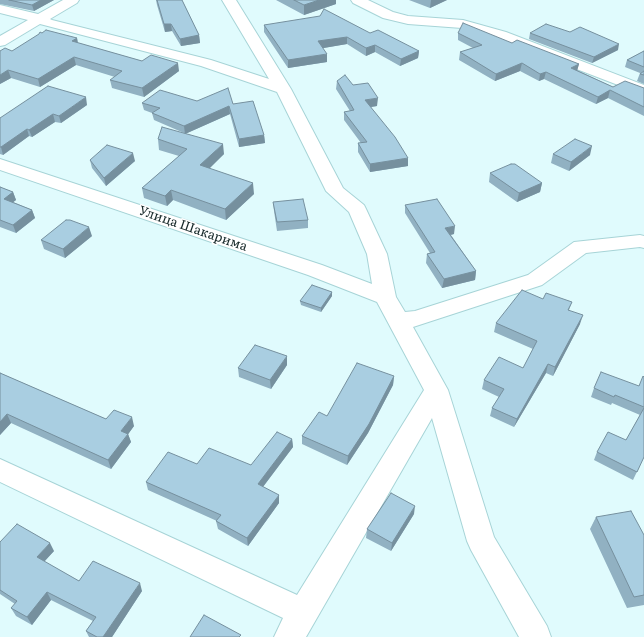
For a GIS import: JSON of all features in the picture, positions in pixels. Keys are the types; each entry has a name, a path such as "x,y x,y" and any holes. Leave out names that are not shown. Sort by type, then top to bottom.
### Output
{"street":[{"path":"0,42 72,0"},
{"path":"229,0 283,89 335,191 357,209 377,254 385,297 436,390 481,541 536,637"},
{"path":"358,0 388,15 408,20 463,24 501,35 644,90"},
{"path":"0,9 41,19 47,23 206,63 283,89"},
{"name":"Улица Шакарима","path":"0,164 315,270 385,297"},
{"path":"399,321 416,318 535,280 581,247 640,241 644,242"},
{"path":"0,470 295,624 436,390"}],"building":[{"path":"9,0 41,0 32,5"},
{"path":"157,0 182,0 199,35 180,39 171,24 164,24"},
{"path":"294,0 319,0 304,5"},
{"path":"324,9 370,33 378,30 419,51 401,59 375,45 366,48 347,37 318,41 327,54 288,60 264,25 320,16"},
{"path":"463,23 512,43 517,40 579,64 571,68 613,87 625,81 644,88 644,107 610,90 598,97 546,72 540,74 522,63 496,74 460,52 482,45 458,33"},
{"path":"546,24 570,32 580,27 619,44 594,57 530,33"},
{"path":"46,30 77,38 72,41 142,61 151,55 178,63 142,88 110,80 122,71 74,57 38,79 8,70 0,75 0,51 5,48 12,51 40,32 42,33"},
{"path":"644,51 644,67 627,60"},
{"path":"345,75 353,85 368,83 378,98 365,100 395,137 408,158 370,164 358,143 367,142 344,112 354,110 337,81"},
{"path":"48,86 86,97 59,116 53,114 0,147 0,118"},
{"path":"228,88 233,104 253,101 264,135 239,139 229,106 184,126 152,113 160,108 142,103 160,90 197,101"},
{"path":"162,127 223,144 200,165 253,183 225,209 171,190 165,196 142,188 187,149 158,139"},
{"path":"575,139 592,146 571,162 553,154"},
{"path":"107,145 133,153 104,178 90,160"},
{"path":"511,164 515,164 542,183 519,193 490,173"},
{"path":"0,187 13,192 4,199 32,210 13,225 0,220"},
{"path":"303,199 308,220 277,222 273,202"},
{"path":"437,199 455,226 445,228 476,271 444,279 427,254 435,252 405,205"},
{"path":"66,220 89,227 63,249 41,240"},
{"path":"312,285 332,292 321,308 300,301"},
{"path":"522,290 543,299 546,293 572,302 568,310 583,315 555,367 548,364 517,419 492,408 504,389 484,380 499,357 523,368 537,341 496,323"},
{"path":"255,345 287,356 270,380 238,368"},
{"path":"357,363 394,376 369,424 348,456 302,436 319,412 327,416"},
{"path":"601,372 639,386 643,376 644,407 615,395 614,397 594,388"},
{"path":"0,373 106,419 114,410 132,417 121,431 128,434 108,460 7,414 0,422"},
{"path":"644,408 644,457 637,472 597,452 608,432 626,440"},
{"path":"277,432 292,439 258,484 279,495 247,538 216,521 221,515 146,482 168,452 197,464 209,448 251,465"},
{"path":"391,493 415,506 392,543 367,529"},
{"path":"631,511 644,535 644,595 634,597 596,517"},
{"path":"17,524 50,543 37,557 79,581 93,561 140,583 103,637 97,637 86,631 96,617 47,592 27,617 11,608 17,601 0,590 0,542"},
{"path":"204,615 241,635 239,637 190,637"}]}
